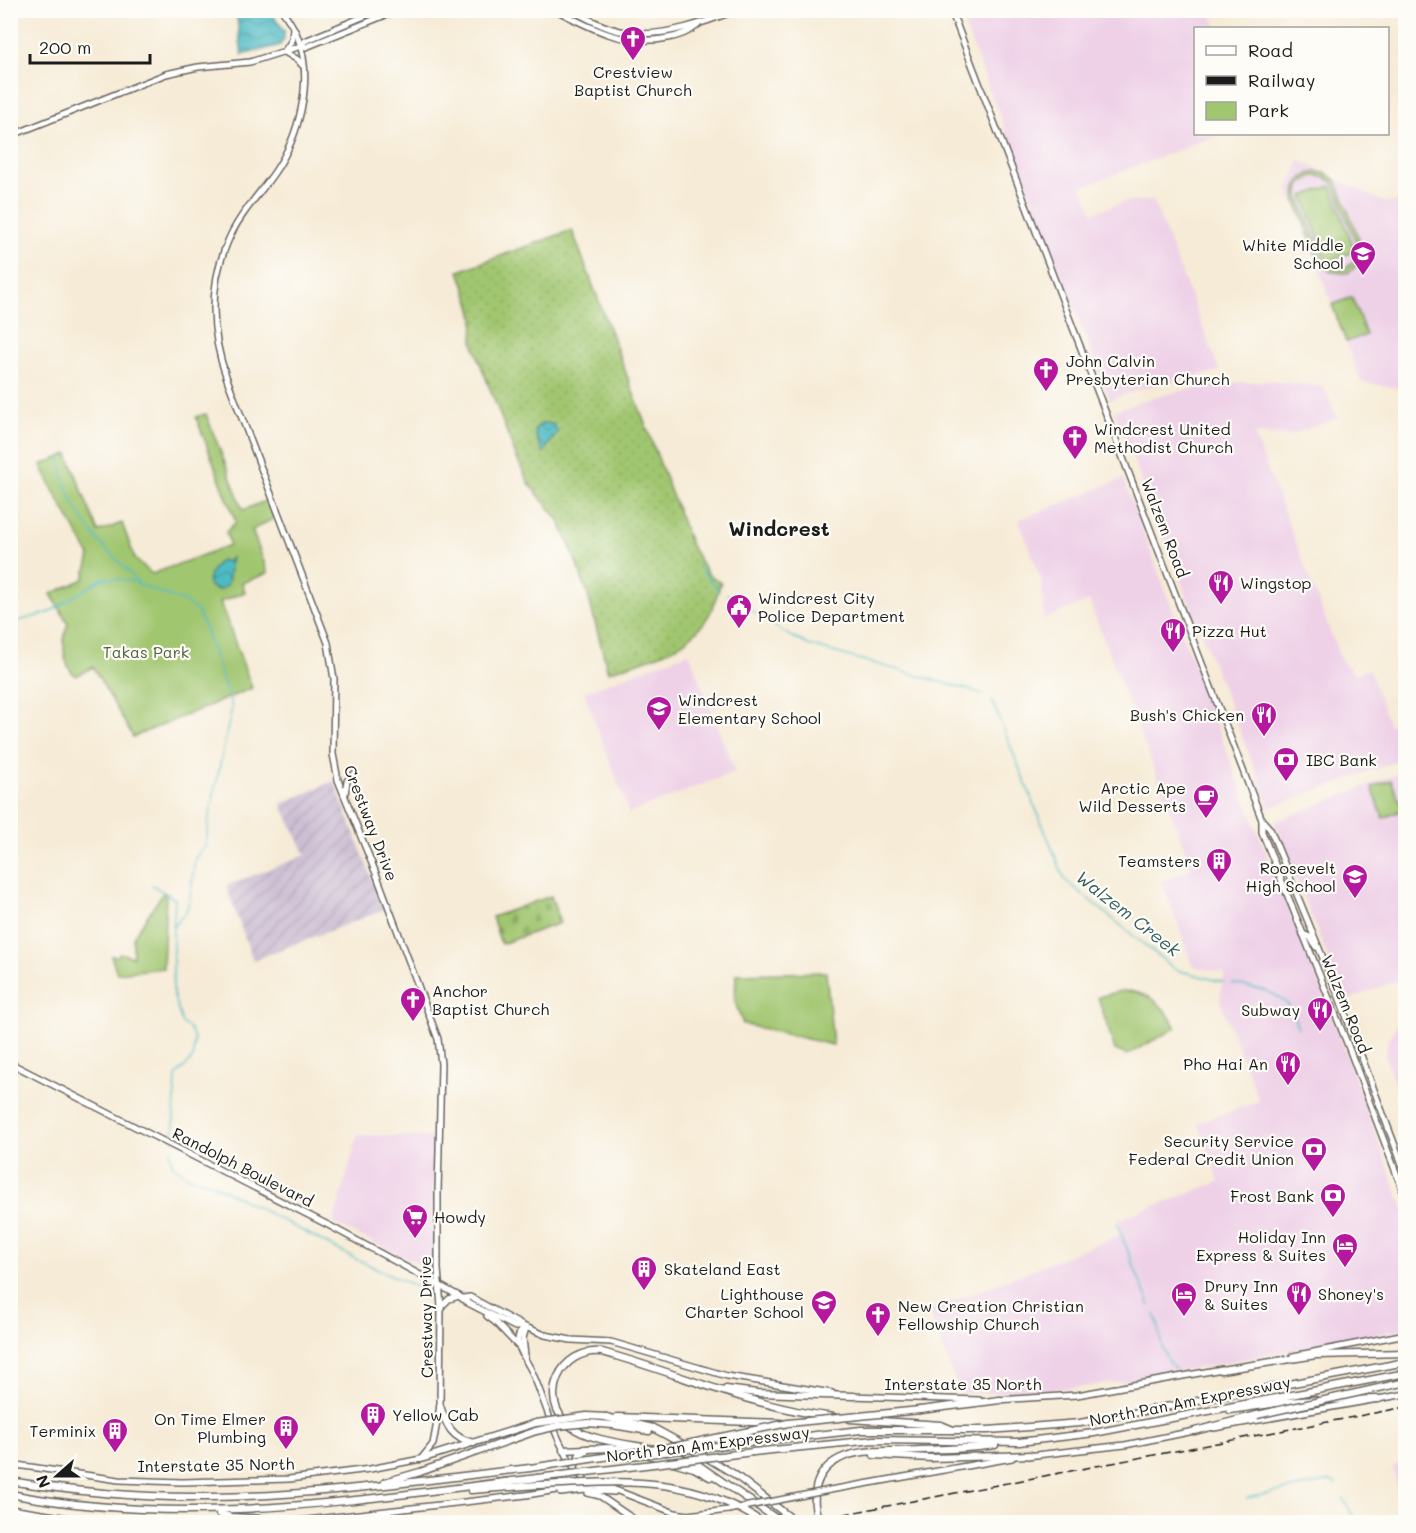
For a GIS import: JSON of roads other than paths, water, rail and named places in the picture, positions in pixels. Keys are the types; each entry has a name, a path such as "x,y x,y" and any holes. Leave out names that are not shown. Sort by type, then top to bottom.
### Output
{"highway":[{"path":"781,1522 694,1462 655,1449 581,1433 562,1419 554,1397 556,1380 563,1366 578,1355 591,1351 614,1355 737,1396 822,1416 873,1422 941,1425 953,1430"},
{"path":"1221,1370 1316,1355 1406,1353"},
{"name":"North Pan Am Expressway","path":"10,1481 104,1493 207,1497 275,1495 868,1430 1012,1429 1080,1423 1406,1362"},
{"name":"North Pan Am Expressway","path":"10,1494 128,1509 210,1511 312,1506 411,1493 538,1482 753,1452 874,1440 1019,1442 1094,1434 1406,1373"},
{"path":"1195,1431 1257,1414 1406,1382"},
{"path":"708,1387 757,1393 854,1396"},
{"path":"1203,1413 1286,1402 1379,1399"},
{"path":"530,1468 682,1445 788,1423 1000,1400"},
{"path":"440,1406 450,1431 460,1439 475,1443"},
{"path":"376,1485 441,1465 536,1431 605,1417 788,1423"},
{"path":"605,1417 653,1428 675,1440 734,1474 796,1522"},
{"path":"421,1459 536,1423 588,1420 658,1433 675,1440"},
{"path":"819,1522 813,1501 814,1488 827,1468 847,1456 865,1452 988,1446 1019,1442"},
{"path":"574,1467 580,1454 588,1449"},
{"path":"563,1450 634,1450 694,1468 735,1489"},
{"path":"847,1456 931,1458 1030,1455"},
{"path":"538,1482 631,1482 678,1486 718,1499 762,1522"},
{"path":"210,1511 231,1517 294,1521"}],"main road":[{"name":"Crestway Drive","path":"282,10 301,46 303,93 300,110 288,149 275,171 245,209 221,260 215,285 214,328 220,361 328,643 334,679 333,754 338,780 375,870 438,1039 441,1064 438,1193 441,1307 440,1406 433,1444 421,1459"},
{"path":"301,46 304,41 379,10"},
{"path":"10,136 166,74 198,67 250,62 301,46 306,47 398,10"},
{"path":"556,10 600,32 634,40 664,39 689,33 698,25 737,10"},
{"path":"571,10 600,25 633,34 664,32 687,25 698,25"},
{"name":"Walzem Road","path":"951,10 1262,820 1270,829 1406,1174"},
{"path":"292,26 306,37 319,36"},
{"path":"285,52 292,40 292,26"},
{"path":"303,67 308,50 314,44"},
{"path":"285,52 298,60 303,67"},
{"path":"345,799 347,781 354,774"},
{"name":"Walzem Road","path":"1262,820 1262,832 1406,1199"},
{"path":"1303,934 1310,937 1324,962"},
{"name":"Randolph Boulevard","path":"10,1063 330,1226 461,1297 474,1307 515,1327 524,1327"},
{"path":"1379,1128 1385,1129 1399,1156"},
{"path":"441,1307 449,1299 461,1297"},
{"name":"Randolph Boulevard","path":"461,1297 470,1297 524,1327"},
{"path":"474,1307 495,1322 520,1348 563,1450 589,1485"},
{"path":"520,1348 519,1336 524,1327"},
{"path":"524,1327 525,1357"},
{"name":"Interstate 35 North","path":"524,1327 555,1338 611,1342 727,1376 854,1396 1000,1400 1093,1393 1406,1334"},
{"path":"280,1522 526,1495 589,1485 603,1486 675,1513 688,1515 728,1510 964,1465 1125,1445 1406,1394"},
{"name":"Interstate 35 North","path":"10,1464 108,1479 174,1482 289,1479 370,1469 421,1459"},
{"path":"526,1495 585,1490 622,1493"},
{"path":"578,1492 600,1496 638,1522"},
{"path":"10,1509 94,1522"}],"water":[{"path":"236,11 270,11 284,30 284,39 280,45 242,55"},
{"path":"552,424 558,431 543,453 535,430 539,425"},
{"path":"231,558 228,584 220,590 214,589 208,582 211,573 221,560 227,562"}],"waterway":[{"path":"61,457 67,489 83,520 101,544 138,583"},
{"name":"Walzem Creek","path":"698,565 719,591"},
{"path":"10,623 48,613 103,578 128,580 185,602 197,611 232,707 209,818 206,845 195,858 186,912 173,927 173,994 182,1023 190,1029 194,1038 193,1058 176,1076 173,1142"},
{"name":"Walzem Creek","path":"727,594 787,634 808,645 984,694"},
{"name":"Walzem Creek","path":"992,701 1065,880 1172,967 1223,982"},
{"path":"152,885 175,899 173,927"},
{"name":"Walzem Creek","path":"1233,984 1263,990 1277,996 1289,1006 1298,1028"},
{"path":"170,1150 172,1164 190,1178 207,1181 354,1258 417,1287"},
{"path":"1117,1224 1150,1306"},
{"path":"1155,1314 1163,1349 1175,1369"},
{"path":"1247,1498 1331,1481 1336,1484"},
{"path":"1344,1499 1356,1522"}],"railway":[{"path":"803,1522 1406,1407"}],"place":[{"name":"Crestview Baptist Church","path":"633,62"},
{"name":"White Middle School","path":"1363,277"},
{"name":"John Calvin Presbyterian Church","path":"1046,393"},
{"name":"Windcrest United Methodist Church","path":"1075,461"},
{"name":"Wingstop","path":"1221,606"},
{"name":"Windcrest City Police Department","path":"739,630"},
{"name":"Pizza Hut","path":"1173,654"},
{"name":"Windcrest Elementary School","path":"659,732"},
{"name":"Bush's Chicken","path":"1264,738"},
{"name":"IBC Bank","path":"1286,783"},
{"name":"Arctic Ape Wild Desserts","path":"1206,820"},
{"name":"Teamsters","path":"1219,884"},
{"name":"Roosevelt High School","path":"1355,900"},
{"name":"Anchor Baptist Church","path":"413,1023"},
{"name":"Subway","path":"1320,1033"},
{"name":"Pho Hai An","path":"1288,1087"},
{"name":"Security Service Federal Credit Union","path":"1314,1173"},
{"name":"Frost Bank","path":"1333,1219"},
{"name":"Howdy","path":"415,1240"},
{"name":"Holiday Inn Express & Suites","path":"1345,1269"},
{"name":"Skateland East","path":"644,1292"},
{"name":"Shoney's","path":"1299,1317"},
{"name":"Drury Inn & Suites","path":"1184,1318"},
{"name":"Lighthouse Charter School","path":"824,1326"},
{"name":"New Creation Christian Fellowship Church","path":"878,1338"},
{"name":"Yellow Cab","path":"373,1438"},
{"name":"On Time Elmer Plumbing","path":"286,1451"},
{"name":"Terminix","path":"115,1454"}],"district":[{"name":"Windcrest","path":"779,529"}],"park label":[{"name":"Takas Park","path":"146,652"}]}
